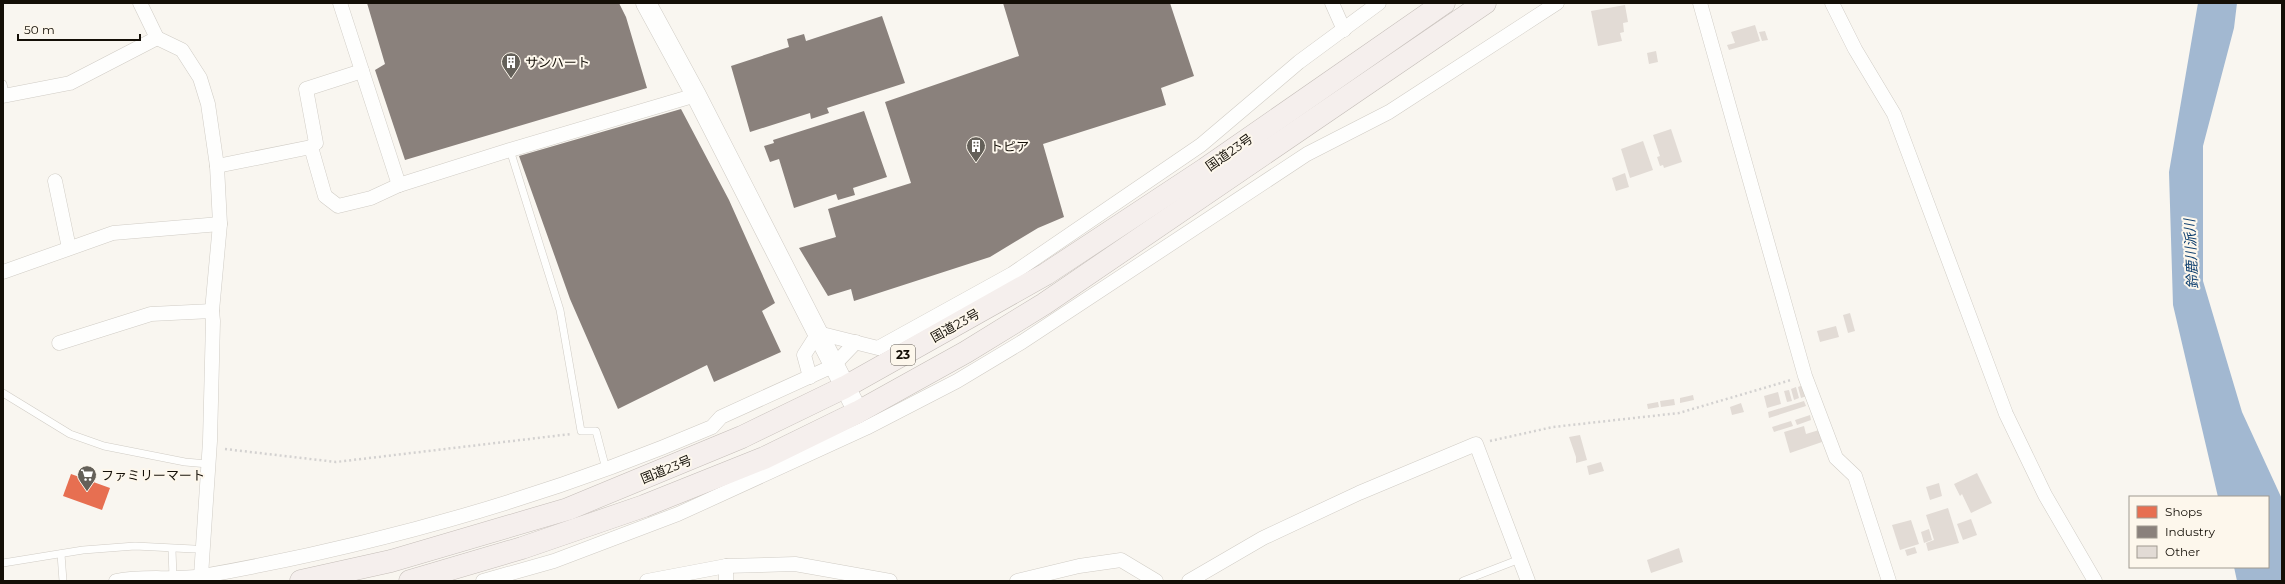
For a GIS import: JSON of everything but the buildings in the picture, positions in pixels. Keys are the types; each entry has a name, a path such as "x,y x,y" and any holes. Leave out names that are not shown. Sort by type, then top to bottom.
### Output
{"highway":[{"name":"国道23号","path":"302,581 391,561 561,511 720,446 845,387 1046,274 1205,169 1444,3"},
{"name":"国道23号","path":"410,581 522,548 644,506 764,458 858,412 966,352 1044,304 1485,3"}],"street":[{"path":"140,3 157,38 182,50 200,78 208,104 217,166 220,224 212,311 213,321 209,447 201,576"},
{"path":"340,3 399,185"},
{"path":"646,3 696,95 818,333 833,366 858,412"},
{"path":"1332,3 1344,30"},
{"path":"818,333 878,348 1012,274 1201,146 1299,62 1380,3"},
{"path":"483,581 554,561 678,514 866,428 957,381 1022,342 1307,154 1390,112 1557,3"},
{"path":"1700,3 1805,376 1836,458 1855,476 1889,581"},
{"path":"1832,3 1855,49 1894,114 2006,414 2045,496 2095,581"},
{"path":"4,92 70,83 157,38"},
{"path":"217,166 311,147 316,143 306,89 362,71"},
{"path":"311,147 325,196 338,206 371,198 399,185 510,150 696,95"},
{"path":"55,181 69,248"},
{"path":"3,272 113,233 220,224"},
{"path":"59,343 151,314 212,311"},
{"path":"810,377 804,355 818,333"},
{"path":"116,581 146,577 201,576 346,546 442,522 606,470 712,426 721,417 833,366 856,342"},
{"path":"712,426 720,446"},
{"path":"1188,581 1263,538 1359,493 1476,444 1528,581"},
{"path":"1017,581 1079,566 1120,560 1156,581"},
{"path":"647,581 726,566 796,564 890,581"},
{"path":"726,566 726,581"}],"lane":[{"path":"510,150 560,310 581,431 596,431 606,470"},
{"path":"3,393 70,434 104,446 185,462 208,464"},
{"path":"3,562 135,546 172,550 194,549"},
{"path":"172,550 173,577"},
{"path":"61,554 63,581"},
{"path":"1462,581 1520,559"}],"path":[{"path":"1476,444 1553,427 1679,413 1805,376"},
{"path":"209,447 336,462 581,431"}],"water":[{"name":"鈴鹿川派川","path":"2198,3 2237,3 2234,28 2203,146 2203,281 2242,412 2282,499 2282,581 2237,581 2234,568 2269,568 2269,496 2218,496 2173,305 2169,172"}],"place":[{"name":"サンハート","path":"511,79"},
{"name":"トピア","path":"976,163"},
{"name":"ファミリーマート","path":"87,492"}]}
